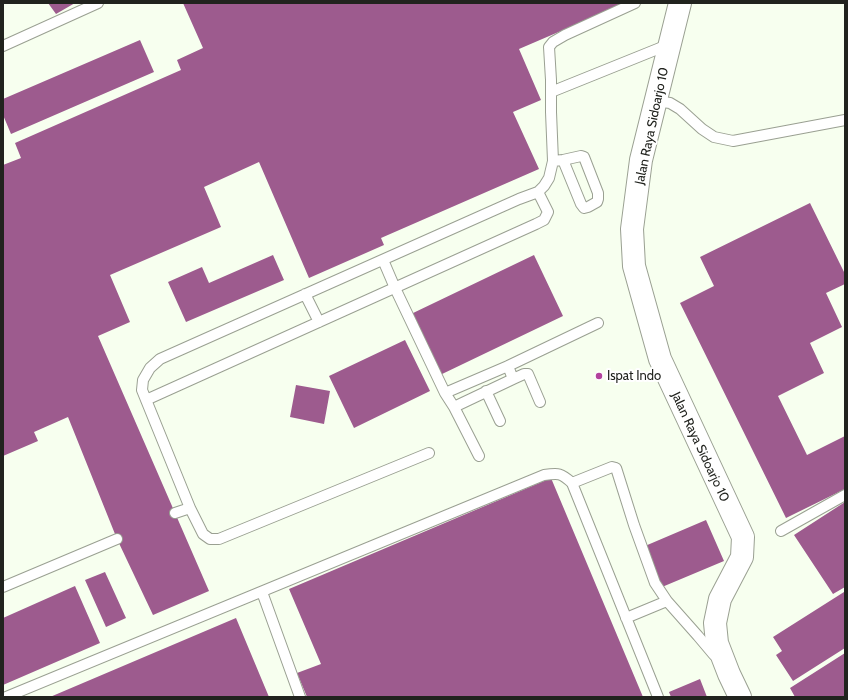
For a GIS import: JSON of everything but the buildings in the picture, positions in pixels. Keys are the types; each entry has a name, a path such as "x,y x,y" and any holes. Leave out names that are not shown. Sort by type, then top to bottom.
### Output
{"street":[{"name":"Jalan Raya Sidoarjo 10","path":"680,3 641,160 632,229 634,266 660,359 743,537 742,557 720,599 715,623 717,643 740,697"}],"lane":[{"path":"3,46 98,3"},
{"path":"429,453 219,539 210,539 203,534 190,508 142,390 143,380 150,368 160,359 512,202 538,192 544,186 558,161 581,156 584,157 598,193 597,202 584,208 558,161 551,112 552,92 549,47 553,42 635,3"},
{"path":"552,92 670,44"},
{"path":"656,101 670,103 680,109 702,129 714,137 733,141 845,120"},
{"path":"146,400 544,220 548,212 538,192"},
{"path":"383,260 445,393 454,407 479,456"},
{"path":"305,294 319,322"},
{"path":"445,393 508,366 598,323"},
{"path":"508,366 513,379"},
{"path":"454,407 524,374 528,374 540,402"},
{"path":"486,392 500,420"},
{"path":"572,483 612,467 616,468 634,525 655,583 667,602 698,636 729,674"},
{"path":"6,697 544,475 555,474 562,475 572,483 658,697"},
{"path":"781,530 845,495"},
{"path":"175,513 190,508"},
{"path":"3,587 117,539"},
{"path":"262,592 300,697"},
{"path":"626,618 667,602"}],"place":[{"name":"Ispat Indo","path":"599,376"}]}
